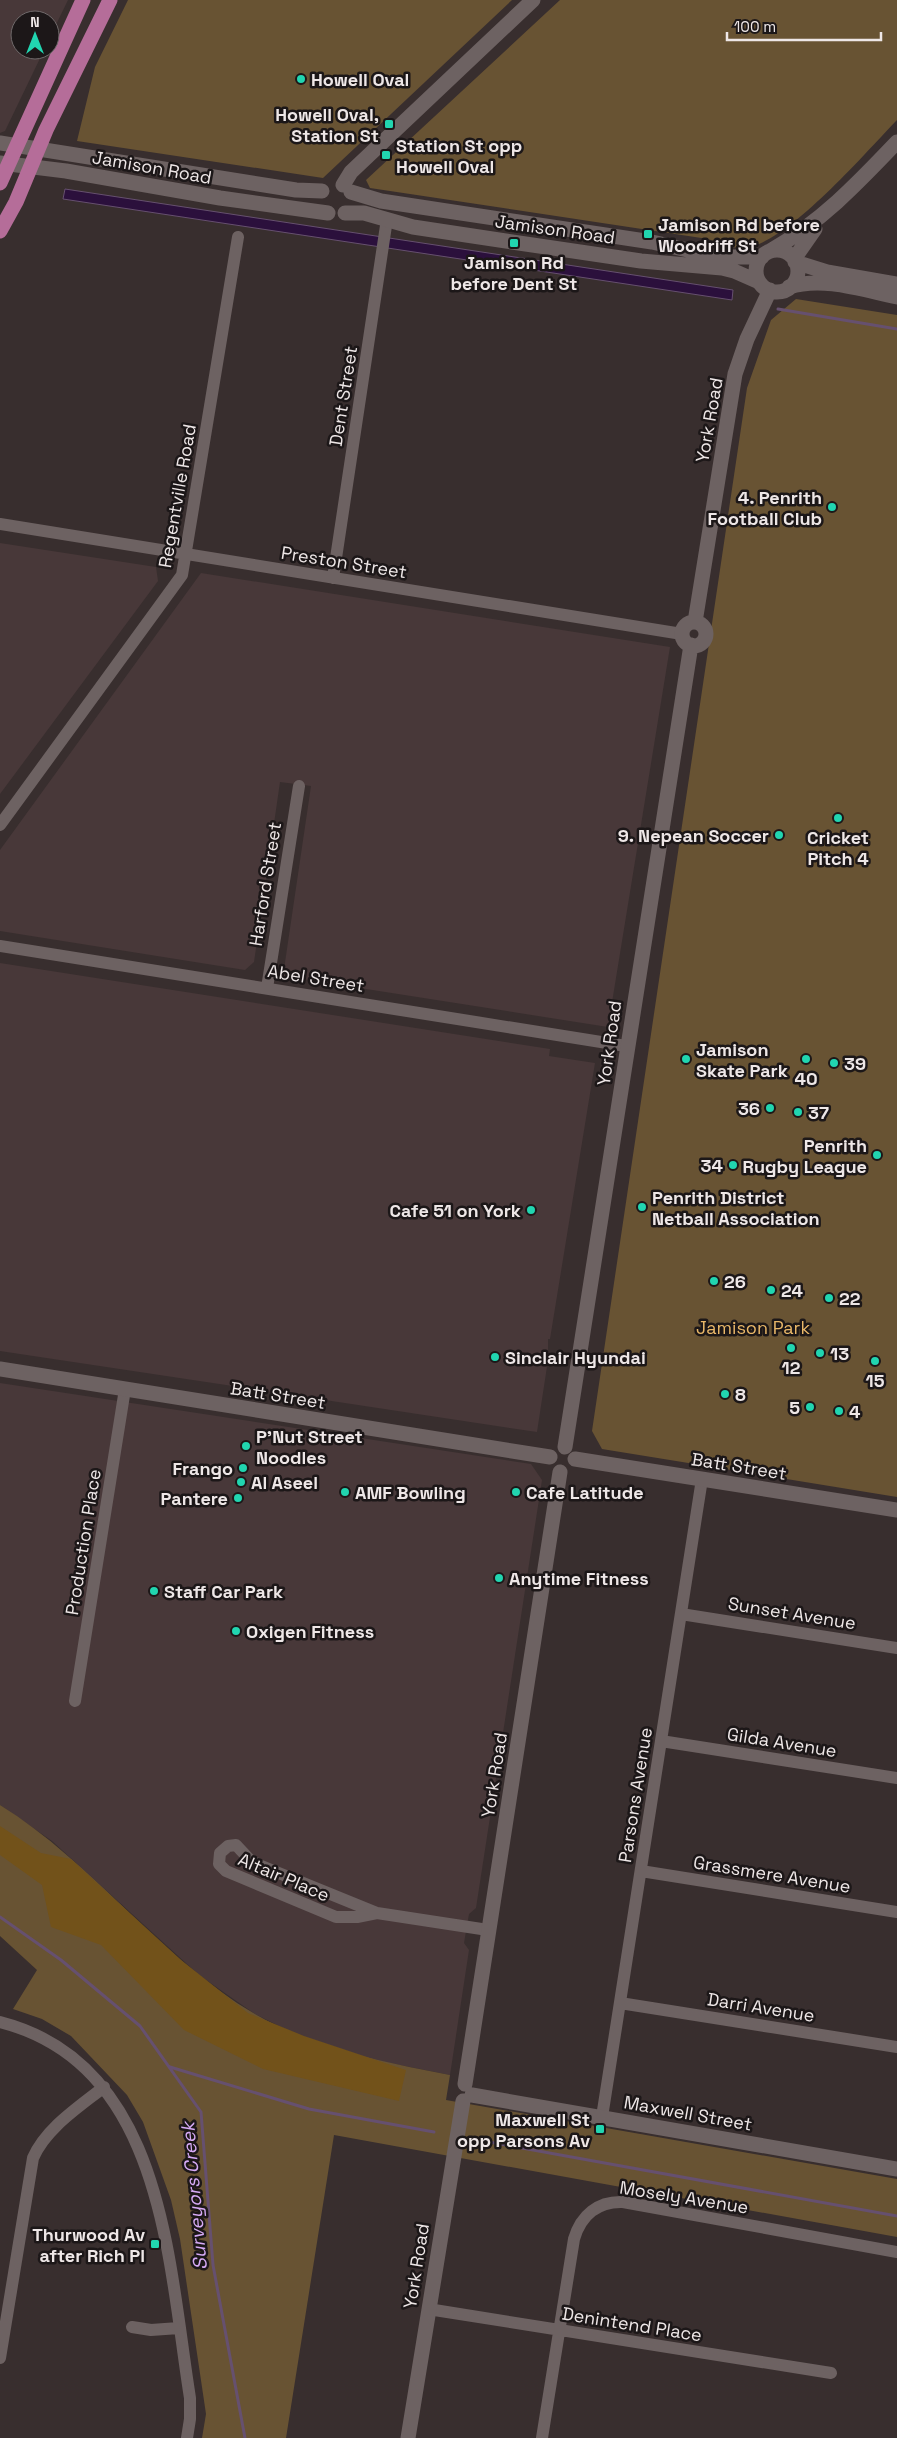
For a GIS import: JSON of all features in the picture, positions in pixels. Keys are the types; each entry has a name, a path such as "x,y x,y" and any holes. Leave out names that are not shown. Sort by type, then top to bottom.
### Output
{"main road":[{"path":"0,183 5,163 18,146 83,0"},
{"path":"0,231 110,0"}],"street":[{"path":"347,189 330,185 322,191 321,206 328,213 336,215 345,213 351,206 347,189 351,172 533,0"},
{"path":"789,287 797,276 795,261 805,241 828,212 897,142"},
{"name":"Jamison Road","path":"0,143 296,190 322,191"},
{"name":"Jamison Road","path":"5,163 220,198 328,213"},
{"name":"Jamison Road","path":"347,189 381,201 652,242 719,256 766,254"},
{"path":"828,212 799,234 766,254 756,266 765,286 776,291 803,283 821,283 897,297"},
{"name":"Jamison Road","path":"345,213 364,213 413,227 641,261 722,268 734,271 765,286"},
{"name":"Dent Street","path":"333,578 387,219"},
{"name":"Regentville Road","path":"0,825 181,578 187,554 238,237"},
{"path":"766,254 784,251 795,261 827,272 897,284"},
{"name":"York Road","path":"565,1447 686,640 701,643 705,637 703,627 695,622 735,374 765,286"},
{"name":"Preston Street","path":"0,524 333,578 686,640"},
{"path":"686,640 684,627 695,622"},
{"name":"Harford Street","path":"267,988 299,786"},
{"name":"Abel Street","path":"0,946 626,1046"},
{"name":"Batt Street","path":"0,1369 550,1457"},
{"name":"Production Place","path":"75,1701 125,1389"},
{"path":"565,1447 572,1451 575,1459 571,1469 560,1472 553,1469 550,1457 553,1450 565,1447"},
{"name":"Batt Street","path":"575,1459 897,1510"},
{"name":"York Road","path":"408,2438 428,2309 467,2093 488,1930 560,1472"},
{"name":"Parsons Avenue","path":"602,2117 702,1479"},
{"name":"Sunset Avenue","path":"681,1614 897,1648"},
{"name":"Gilda Avenue","path":"661,1741 897,1778"},
{"name":"Altair Place","path":"378,1914 357,1917 332,1916 226,1871 219,1864 220,1853 228,1846 236,1845 250,1860 259,1865 378,1914 488,1930"},
{"name":"Grassmere Avenue","path":"641,1871 897,1912"},
{"name":"Darri Avenue","path":"620,2003 897,2046"},
{"path":"0,2022 22,2029 54,2044 81,2063 104,2087 125,2120 145,2165 155,2197 165,2241 190,2398 190,2419 187,2438"},
{"path":"0,2358 34,2158 43,2141 52,2131 104,2087"},
{"name":"Maxwell Street","path":"467,2093 897,2170"},
{"name":"Mosely Avenue","path":"542,2438 578,2228 593,2209 611,2202 623,2202 897,2252"},
{"name":"Denintend Place","path":"428,2309 831,2373"},
{"path":"132,2327 151,2330 178,2328"}],"shaded area":[{"path":"0,0 68,0 60,16 60,10 10,10 10,60 39,60 5,131 0,133"},
{"path":"65,189 733,290 732,300 63,199"},
{"path":"0,543 156,567 158,581 0,794"},
{"path":"201,573 670,647 608,1027 283,976 311,786 280,782 254,962 245,970 0,931 0,850"},
{"path":"0,963 550,1049 549,1056 595,1063 550,1339 548,1339 548,1360 537,1432 0,1351"},
{"path":"0,1383 531,1464 542,1480 476,1908 469,1914 464,1943 469,1950 450,2075 374,2060 293,2033 255,2014 199,1975 52,1841 0,1805"},
{"path":"0,1826 41,1853 71,1859 181,1960 248,2013 304,2036 406,2070 399,2101 263,2069 184,2030 101,1945 51,1927 42,1885 0,1855"}],"green space":[{"path":"128,0 512,0 323,178 77,141 95,67"},
{"path":"560,0 897,0 897,120 847,173 804,214 763,242 745,248 731,247 708,239 370,188 366,180"},
{"name":"Jamison Park","path":"796,299 897,315 897,1497 602,1449 592,1431 747,388 771,320"},
{"path":"0,1805 34,1828 66,1854 188,1966 221,1992 278,2026 350,2053 450,2075 446,2100 897,2179 897,2237 334,2135 286,2438 202,2438 206,2414 180,2239 171,2200 143,2122 127,2095 71,2036 42,2019 13,2009 37,1970 0,1936"}],"waterway":[{"path":"778,309 897,329"},
{"name":"Surveyors Creek","path":"0,1917 61,1960 140,2026 201,2112 213,2265 245,2438"},
{"path":"170,2067 309,2109 434,2132"},
{"path":"478,2140 897,2216"}],"place":[{"name":"Howell Oval","path":"301,79"},
{"name":"Howell Oval, Station St","path":"389,124"},
{"name":"Station St opp Howell Oval","path":"386,155"},
{"name":"Jamison Rd before Woodriff St","path":"648,234"},
{"name":"Jamison Rd before Dent St","path":"514,243"},
{"name":"4. Penrith Football Club","path":"832,507"},
{"name":"Cricket Pitch 4","path":"838,818"},
{"name":"9. Nepean Soccer","path":"779,835"},
{"name":"Jamison Skate Park","path":"686,1059"},
{"name":"40","path":"806,1059"},
{"name":"39","path":"834,1063"},
{"name":"36","path":"770,1108"},
{"name":"37","path":"798,1112"},
{"name":"Penrith Rugby League","path":"877,1155"},
{"name":"34","path":"733,1165"},
{"name":"Penrith District Netball Association","path":"642,1207"},
{"name":"Cafe 51 on York","path":"531,1210"},
{"name":"26","path":"714,1281"},
{"name":"24","path":"771,1290"},
{"name":"22","path":"829,1298"},
{"name":"12","path":"791,1348"},
{"name":"13","path":"820,1353"},
{"name":"Sinclair Hyundai","path":"495,1357"},
{"name":"15","path":"875,1361"},
{"name":"8","path":"725,1394"},
{"name":"5","path":"810,1407"},
{"name":"4","path":"839,1411"},
{"name":"P'Nut Street Noodles","path":"246,1446"},
{"name":"Frango","path":"243,1468"},
{"name":"Al Aseel","path":"241,1482"},
{"name":"AMF Bowling","path":"345,1492"},
{"name":"Cafe Latitude","path":"516,1492"},
{"name":"Pantere","path":"238,1498"},
{"name":"Anytime Fitness","path":"499,1578"},
{"name":"Staff Car Park","path":"154,1591"},
{"name":"Oxigen Fitness","path":"236,1631"},
{"name":"Maxwell St opp Parsons Av","path":"600,2129"},
{"name":"Thurwood Av after Rich Pl","path":"155,2244"}]}
